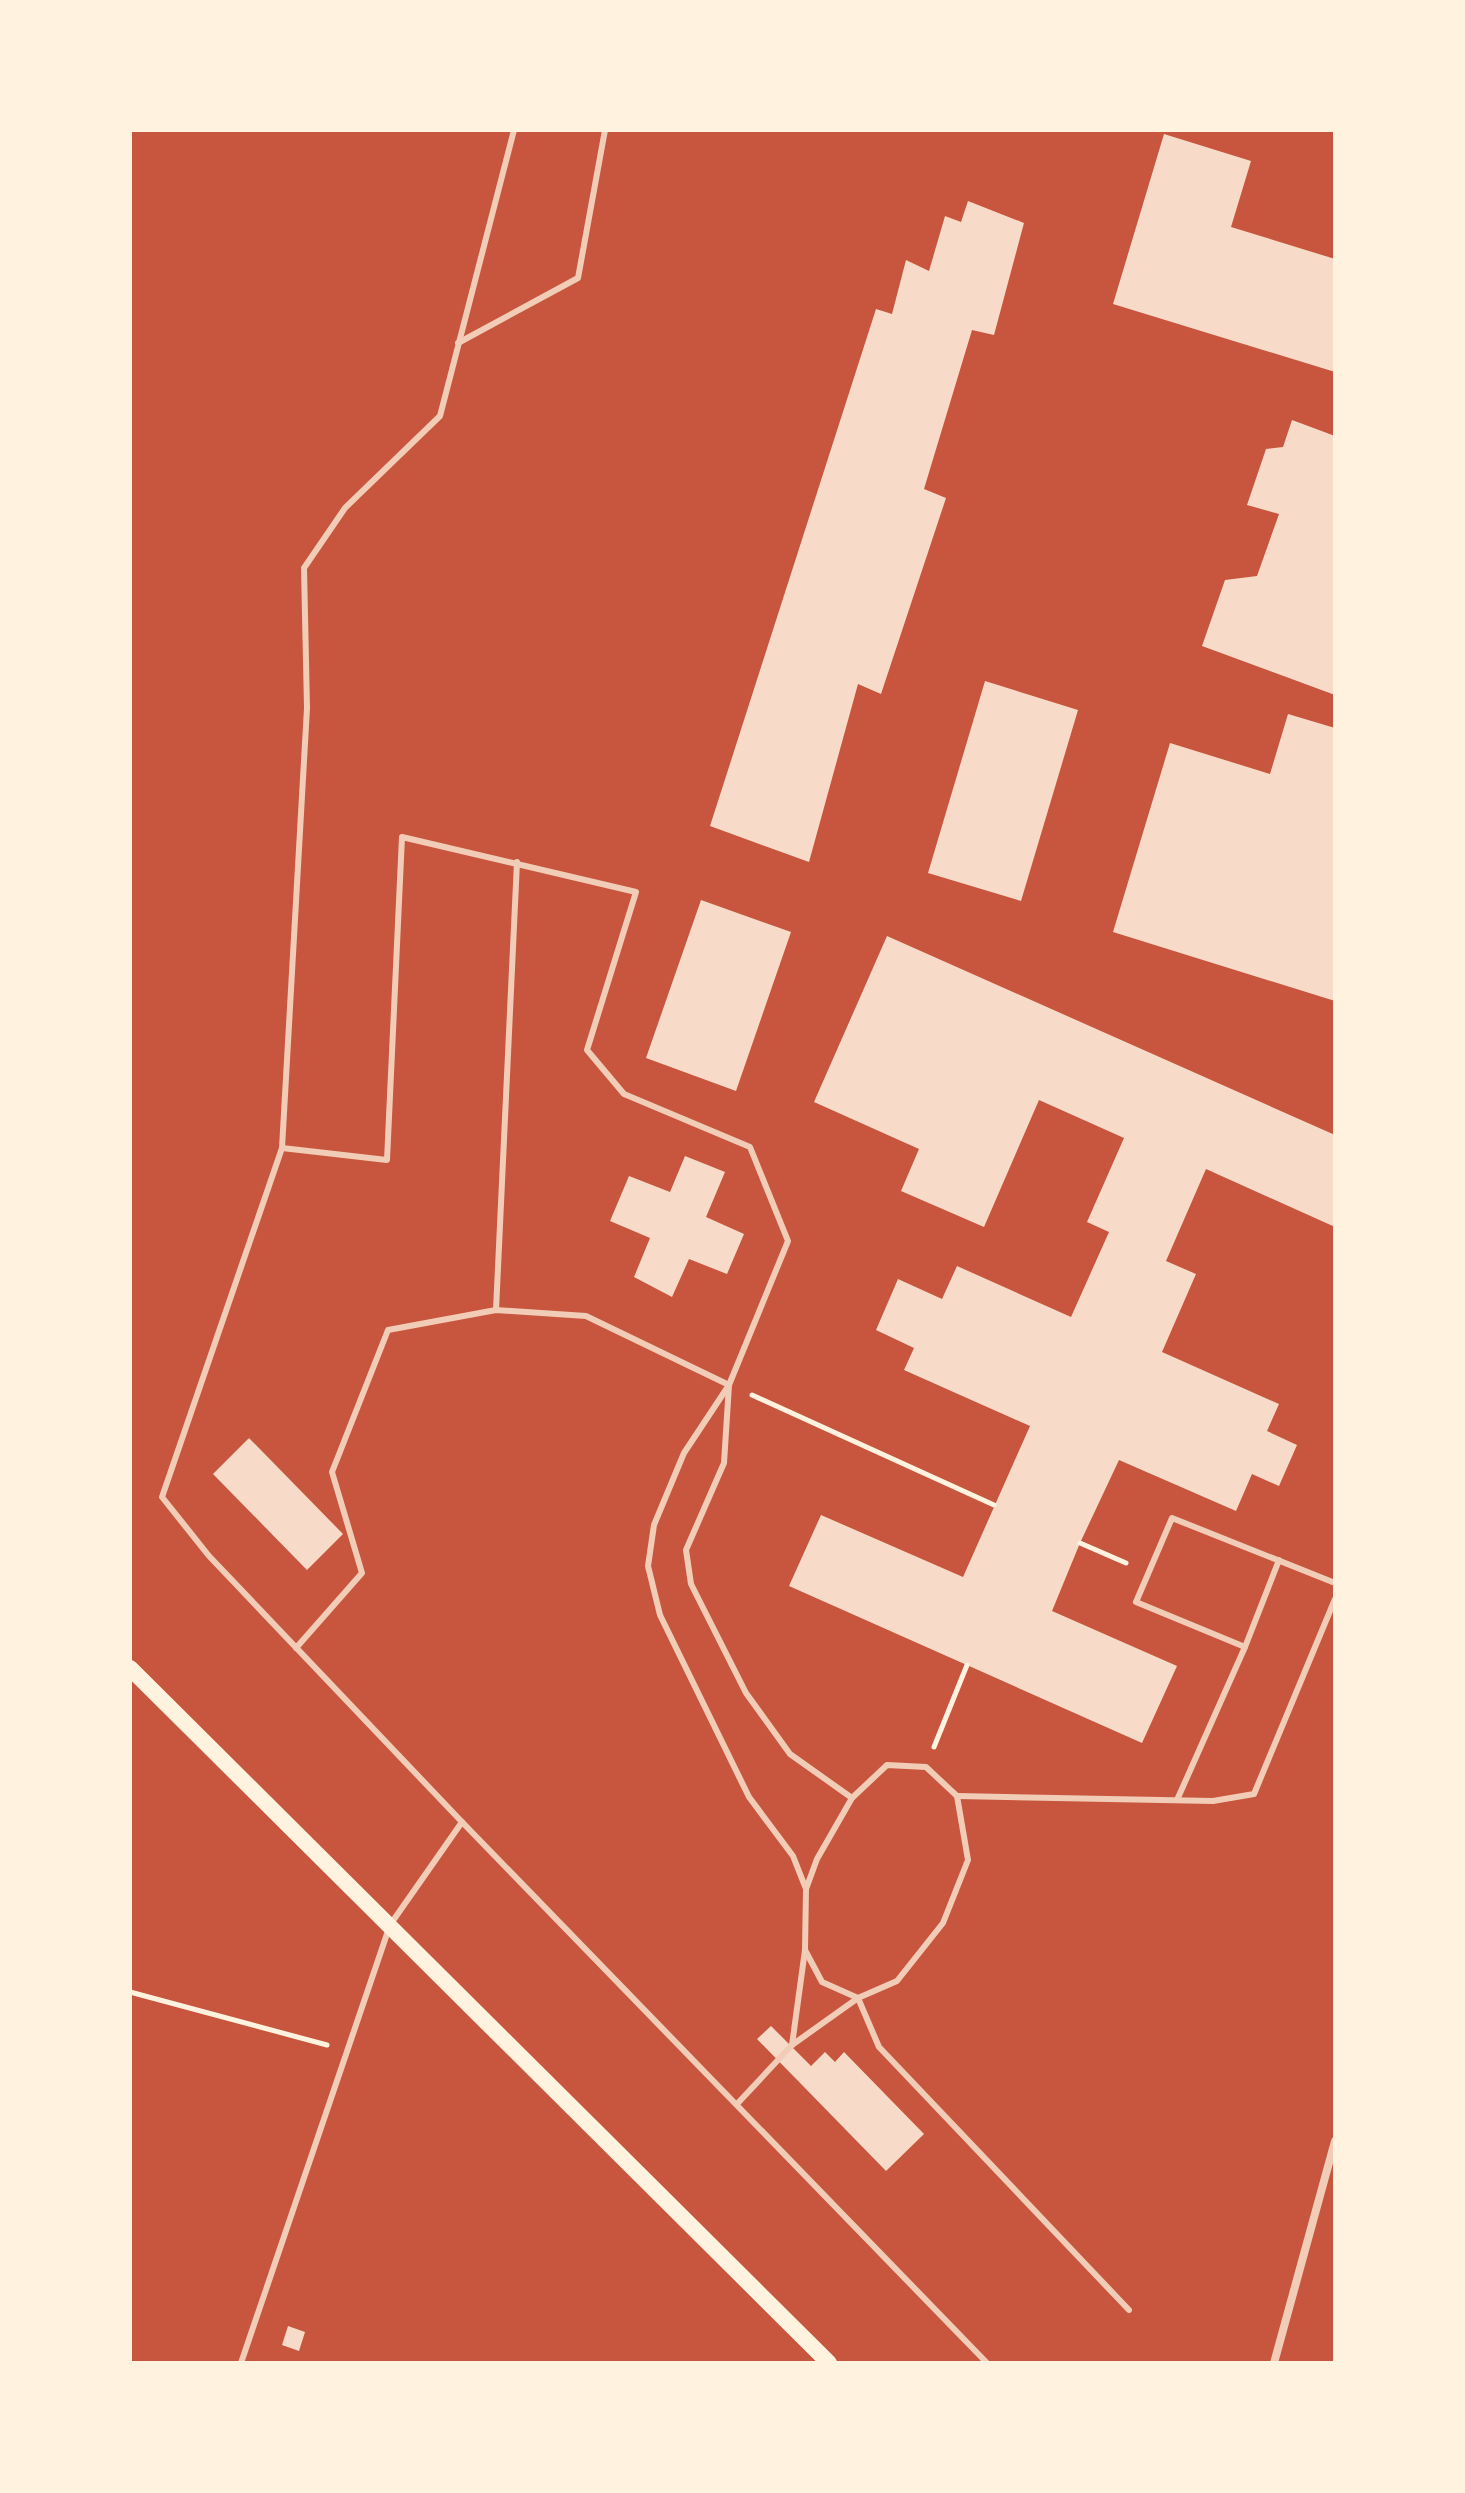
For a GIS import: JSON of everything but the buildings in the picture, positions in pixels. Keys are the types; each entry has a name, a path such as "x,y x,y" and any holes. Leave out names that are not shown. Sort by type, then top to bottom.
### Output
{"main road":[{"path":"130,1668 829,2363"}],"street":[{"path":"1274,2363 1335,2141"}],"lane":[{"path":"514,130 440,416 345,508 304,568 307,708 282,1148 162,1497 209,1556 296,1648 987,2363"},
{"path":"458,343 578,278 605,130"},
{"path":"282,1148 387,1160 402,837 636,892 587,1050 624,1094 750,1147 788,1241 729,1385 684,1453 654,1525 648,1566 660,1615 749,1797 793,1856 806,1889"},
{"path":"496,1310 517,862"},
{"path":"296,1648 362,1573 332,1472 388,1330 496,1310 586,1316 729,1385"},
{"path":"729,1385 724,1463 686,1550 691,1584 746,1693 790,1754 852,1798"},
{"path":"1245,1647 1136,1602 1172,1518 1335,1583"},
{"path":"1177,1800 1245,1647 1279,1560"},
{"path":"957,1796 1213,1801 1254,1794 1335,1599"},
{"path":"737,2104 792,2045 858,1998 897,1981 943,1923 968,1860 957,1796 926,1767 887,1765 852,1798 817,1859 806,1889 805,1950 792,2045"},
{"path":"241,2363 390,1925 462,1822"},
{"path":"805,1950 822,1982 858,1998 879,2047 1129,2310"}],"path":[{"path":"729,1385 994,1505"},
{"path":"1080,1543 1149,1573"},
{"path":"926,1767 967,1665"},
{"path":"130,1992 347,2051"}]}
